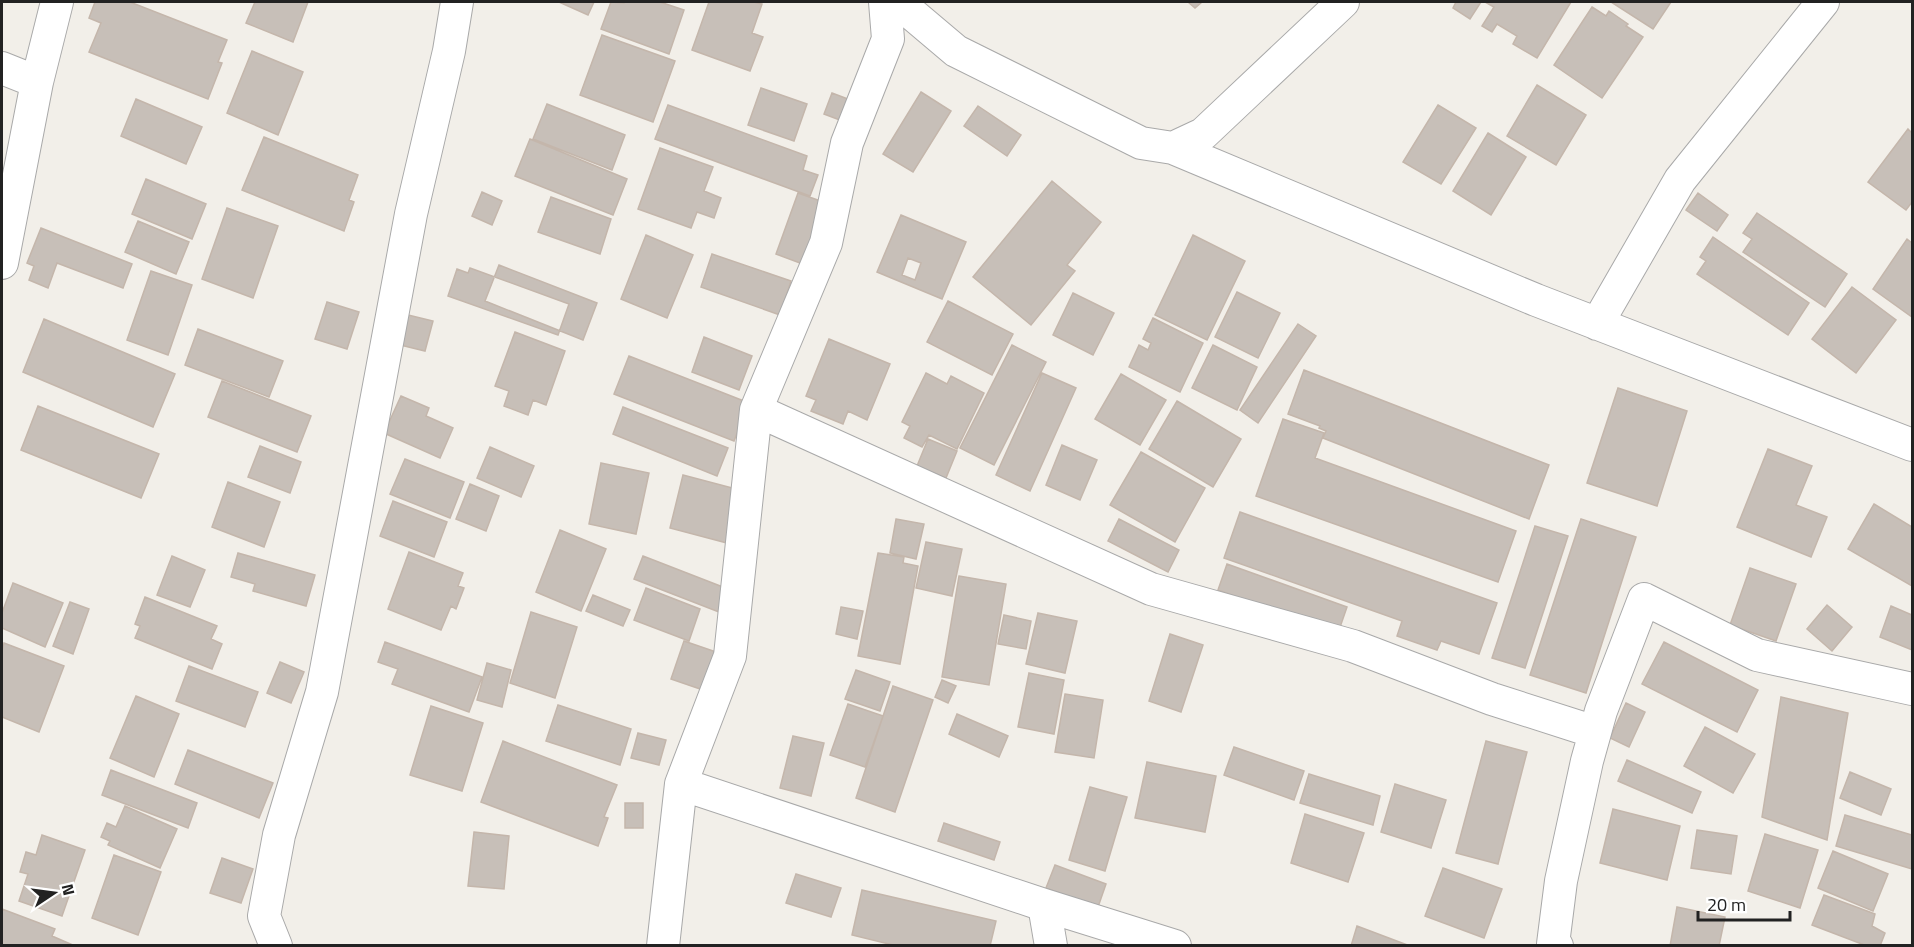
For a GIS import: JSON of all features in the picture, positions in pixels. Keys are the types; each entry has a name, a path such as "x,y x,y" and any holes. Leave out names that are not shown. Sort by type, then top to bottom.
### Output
{"street":[{"path":"2,263 37,82 57,2"},
{"path":"276,945 264,916 277,846 322,692 411,214 449,51 457,2"},
{"path":"663,945 681,784 730,656 756,410 826,243 847,144 888,39 885,2"},
{"path":"898,2 956,51 1140,143 1173,147 1536,300 1912,445"},
{"path":"1173,147 1203,134 1343,2"},
{"path":"1598,324 1680,180 1823,2"},
{"path":"2,68 37,82"},
{"path":"756,410 1151,589 1353,646 1492,699 1594,732"},
{"path":"1554,945 1561,881 1594,732 1644,599 1757,655 1912,689"},
{"path":"681,784 1044,905 1175,945"},
{"path":"1044,905 1052,945"}],"building":[{"path":"95,2 130,2 227,40 218,62 222,63 208,99 89,52 101,23 89,18"},
{"path":"255,2 308,2 293,42 246,23"},
{"path":"559,2 594,2 588,15"},
{"path":"611,2 660,2 684,10 669,54 601,29"},
{"path":"709,2 762,4 752,33 763,37 750,71 692,50"},
{"path":"1188,2 1202,2 1195,8"},
{"path":"1456,2 1481,2 1470,19 1453,8"},
{"path":"1485,2 1571,2 1537,58 1513,44 1517,36 1497,24 1492,32 1482,26 1494,7"},
{"path":"1611,2 1671,2 1653,29"},
{"path":"1592,7 1606,16 1609,11 1643,37 1602,98 1554,65"},
{"path":"602,35 675,61 653,122 580,95"},
{"path":"252,51 303,72 278,135 227,113"},
{"path":"1537,85 1586,115 1556,165 1507,136"},
{"path":"761,88 807,104 794,141 748,125"},
{"path":"921,92 951,111 913,172 883,154"},
{"path":"832,93 861,104 853,125 824,114"},
{"path":"136,99 202,127 186,164 121,136"},
{"path":"547,104 625,135 612,170 533,139"},
{"path":"668,105 807,156 803,170 818,175 810,196 655,139"},
{"path":"1438,105 1476,128 1441,184 1403,162"},
{"path":"978,106 1021,135 1007,156 964,126"},
{"path":"1908,129 1912,133 1912,202 1906,210 1868,182"},
{"path":"1488,133 1526,157 1491,215 1453,191"},
{"path":"264,137 358,175 349,200 354,202 344,231 242,190"},
{"path":"530,139 627,179 613,215 515,176"},
{"path":"660,148 713,167 704,191 721,198 714,218 697,212 691,228 638,209"},
{"path":"146,179 206,204 192,239 132,214"},
{"path":"1052,181 1101,222 1067,265 1075,271 1031,325 973,277"},
{"path":"482,192 502,201 492,225 472,216"},
{"path":"798,193 829,204 808,266 776,254"},
{"path":"1698,193 1728,215 1717,231 1686,210"},
{"path":"551,197 611,219 600,254 538,232"},
{"path":"227,208 278,226 253,298 202,279"},
{"path":"1757,213 1847,274 1825,307 1743,252 1752,239 1743,233"},
{"path":"901,215 966,242 942,299 877,272","holes":["908,258 921,263 915,280 902,275"]},
{"path":"138,221 189,242 176,274 125,252"},
{"path":"41,228 132,264 123,288 57,263 48,288 29,280 34,266 27,263"},
{"path":"646,235 693,255 667,318 621,299"},
{"path":"1193,235 1245,261 1207,340 1155,315"},
{"path":"1713,237 1809,303 1788,335 1697,274 1706,261 1700,257"},
{"path":"1907,239 1912,243 1912,317 1873,289"},
{"path":"712,254 791,281 780,315 701,287"},
{"path":"499,265 597,303 583,340 485,301"},
{"path":"470,268 569,304 558,335 448,296 457,269 468,273"},
{"path":"151,271 192,285 168,355 127,340"},
{"path":"1852,287 1896,320 1856,373 1812,339"},
{"path":"1237,292 1280,313 1258,358 1215,337"},
{"path":"1073,293 1114,313 1093,355 1053,335"},
{"path":"948,301 1013,334 992,375 927,342"},
{"path":"327,302 359,312 347,349 315,339"},
{"path":"404,314 433,321 425,351 396,344"},
{"path":"1153,318 1203,343 1180,392 1129,367 1139,345 1148,350 1151,343 1143,339"},
{"path":"44,319 175,374 153,427 23,372"},
{"path":"1298,324 1316,336 1258,423 1240,410"},
{"path":"198,329 283,361 269,397 185,365"},
{"path":"515,332 565,351 546,405 533,400 528,415 504,406 509,391 495,386"},
{"path":"704,337 752,356 739,390 692,372"},
{"path":"829,339 890,364 867,420 848,411 843,424 811,411 816,400 806,396"},
{"path":"1012,345 1046,362 994,465 960,448"},
{"path":"1213,345 1257,367 1237,410 1192,388"},
{"path":"629,356 749,403 734,441 614,394"},
{"path":"1304,370 1549,465 1529,519 1323,438 1326,431 1319,428 1320,426 1288,414"},
{"path":"926,373 947,384 951,376 984,393 957,449 929,435 922,447 904,438 910,426 902,422"},
{"path":"1042,373 1076,388 1030,491 996,475"},
{"path":"1121,374 1166,400 1140,445 1095,419"},
{"path":"222,381 311,416 297,452 208,417"},
{"path":"1618,388 1687,411 1657,506 1587,483"},
{"path":"401,396 429,408 426,416 453,428 440,458 384,433"},
{"path":"1177,401 1241,439 1213,487 1149,449"},
{"path":"38,406 159,454 141,498 21,450"},
{"path":"623,407 728,448 717,476 613,434"},
{"path":"1283,419 1324,433 1315,458 1516,531 1498,582 1256,496"},
{"path":"928,439 957,451 946,478 917,466"},
{"path":"1062,445 1097,460 1080,500 1046,485"},
{"path":"260,446 301,462 290,493 248,477"},
{"path":"490,447 534,466 521,497 477,478"},
{"path":"1768,449 1812,466 1796,505 1827,517 1811,557 1737,527"},
{"path":"1141,452 1205,488 1175,542 1110,505"},
{"path":"405,459 464,482 450,518 390,494"},
{"path":"601,463 649,473 636,534 589,524"},
{"path":"683,475 740,490 727,543 670,528"},
{"path":"228,482 280,502 264,547 212,527"},
{"path":"470,484 499,496 486,531 456,519"},
{"path":"393,501 447,522 434,557 380,536"},
{"path":"1874,504 1912,527 1912,586 1848,549"},
{"path":"1240,512 1497,603 1479,654 1441,641 1437,650 1397,636 1402,621 1224,558"},
{"path":"896,519 924,524 916,559 890,553"},
{"path":"1119,519 1179,550 1168,572 1108,541"},
{"path":"1581,519 1636,537 1586,693 1530,675"},
{"path":"1535,526 1568,536 1525,668 1492,658"},
{"path":"560,530 606,549 581,611 536,592"},
{"path":"926,542 962,549 952,596 916,588"},
{"path":"409,552 463,573 458,586 464,588 456,609 451,606 441,630 388,609"},
{"path":"238,553 315,575 306,606 253,591 255,584 231,577"},
{"path":"878,553 904,557 903,563 918,566 900,664 858,656"},
{"path":"172,556 205,570 190,607 157,595"},
{"path":"643,556 728,589 719,612 634,579"},
{"path":"1227,564 1347,607 1338,633 1218,590"},
{"path":"1750,568 1796,584 1776,641 1730,625"},
{"path":"959,576 1006,584 989,685 942,677"},
{"path":"13,583 63,603 45,647 2,628 2,613"},
{"path":"646,588 700,609 689,641 634,620"},
{"path":"593,595 630,610 623,626 586,611"},
{"path":"145,597 217,626 211,639 222,644 212,669 135,638 140,626 135,624"},
{"path":"70,602 89,609 73,654 53,646"},
{"path":"1827,605 1852,627 1832,651 1807,629"},
{"path":"1891,606 1912,615 1912,650 1880,637"},
{"path":"841,607 863,611 857,639 836,634"},
{"path":"531,612 577,627 555,698 510,683"},
{"path":"1038,613 1077,621 1065,673 1026,664"},
{"path":"1004,615 1031,621 1026,649 998,644"},
{"path":"1170,634 1203,645 1181,712 1149,701"},
{"path":"684,641 719,653 706,691 671,679"},
{"path":"385,642 482,677 469,712 392,684 398,669 378,662"},
{"path":"1664,642 1758,690 1737,732 1642,684"},
{"path":"4,643 64,666 39,732 2,717"},
{"path":"280,662 304,672 291,703 267,693"},
{"path":"487,663 511,670 502,707 477,700"},
{"path":"189,666 258,692 245,727 176,701"},
{"path":"856,670 890,682 880,711 845,699"},
{"path":"1029,673 1064,680 1054,734 1018,727"},
{"path":"942,680 956,686 948,703 935,697"},
{"path":"893,686 933,700 895,812 856,798"},
{"path":"1065,694 1103,700 1094,758 1055,752"},
{"path":"136,696 179,714 154,777 110,758"},
{"path":"1781,697 1848,713 1827,840 1762,817"},
{"path":"1626,703 1645,712 1629,747 1610,738"},
{"path":"848,704 883,716 865,767 830,755"},
{"path":"558,705 631,729 620,765 546,741"},
{"path":"431,706 483,723 462,791 410,775"},
{"path":"957,714 1008,736 999,757 949,734"},
{"path":"1705,727 1755,754 1733,793 1684,766"},
{"path":"638,733 666,740 659,765 631,758"},
{"path":"793,736 824,743 811,796 780,788"},
{"path":"503,741 617,785 604,817 608,818 598,846 481,802"},
{"path":"1486,741 1527,752 1498,864 1456,853"},
{"path":"1234,747 1304,771 1294,800 1224,775"},
{"path":"188,750 273,783 259,818 175,784"},
{"path":"1627,760 1701,792 1692,813 1618,781"},
{"path":"1147,762 1216,776 1205,832 1135,818"},
{"path":"111,770 197,803 188,828 102,795"},
{"path":"1850,772 1891,789 1881,815 1840,798"},
{"path":"1309,774 1380,796 1373,825 1300,803"},
{"path":"1395,784 1446,800 1431,848 1381,832"},
{"path":"1090,787 1127,797 1105,871 1069,860"},
{"path":"625,803 643,803 643,828 625,828"},
{"path":"125,806 177,829 160,868 108,845 110,841 101,837 107,823 116,827"},
{"path":"1613,809 1680,826 1667,880 1600,863"},
{"path":"1305,814 1364,833 1348,882 1291,863"},
{"path":"1845,815 1912,835 1912,869 1836,846"},
{"path":"944,823 1000,842 994,860 938,841"},
{"path":"1697,830 1737,836 1731,874 1691,868"},
{"path":"474,832 509,836 504,889 468,886"},
{"path":"1765,834 1818,850 1800,908 1748,891"},
{"path":"42,835 85,850 62,916 19,901 28,874 20,872 26,852 36,855"},
{"path":"1833,851 1888,874 1873,911 1818,888"},
{"path":"114,855 161,872 138,935 92,918"},
{"path":"222,858 253,869 241,903 210,893"},
{"path":"1055,865 1106,884 1098,907 1046,888"},
{"path":"1443,868 1502,889 1484,938 1425,916"},
{"path":"796,874 841,888 831,917 786,903"},
{"path":"862,890 996,921 990,946 897,946 852,935"},
{"path":"1824,895 1875,914 1872,926 1885,933 1880,946 1867,946 1812,925"},
{"path":"1677,907 1725,917 1719,946 1670,946"},
{"path":"2,909 55,929 52,936 75,946 2,946"},
{"path":"1357,926 1410,946 1351,946"}]}
